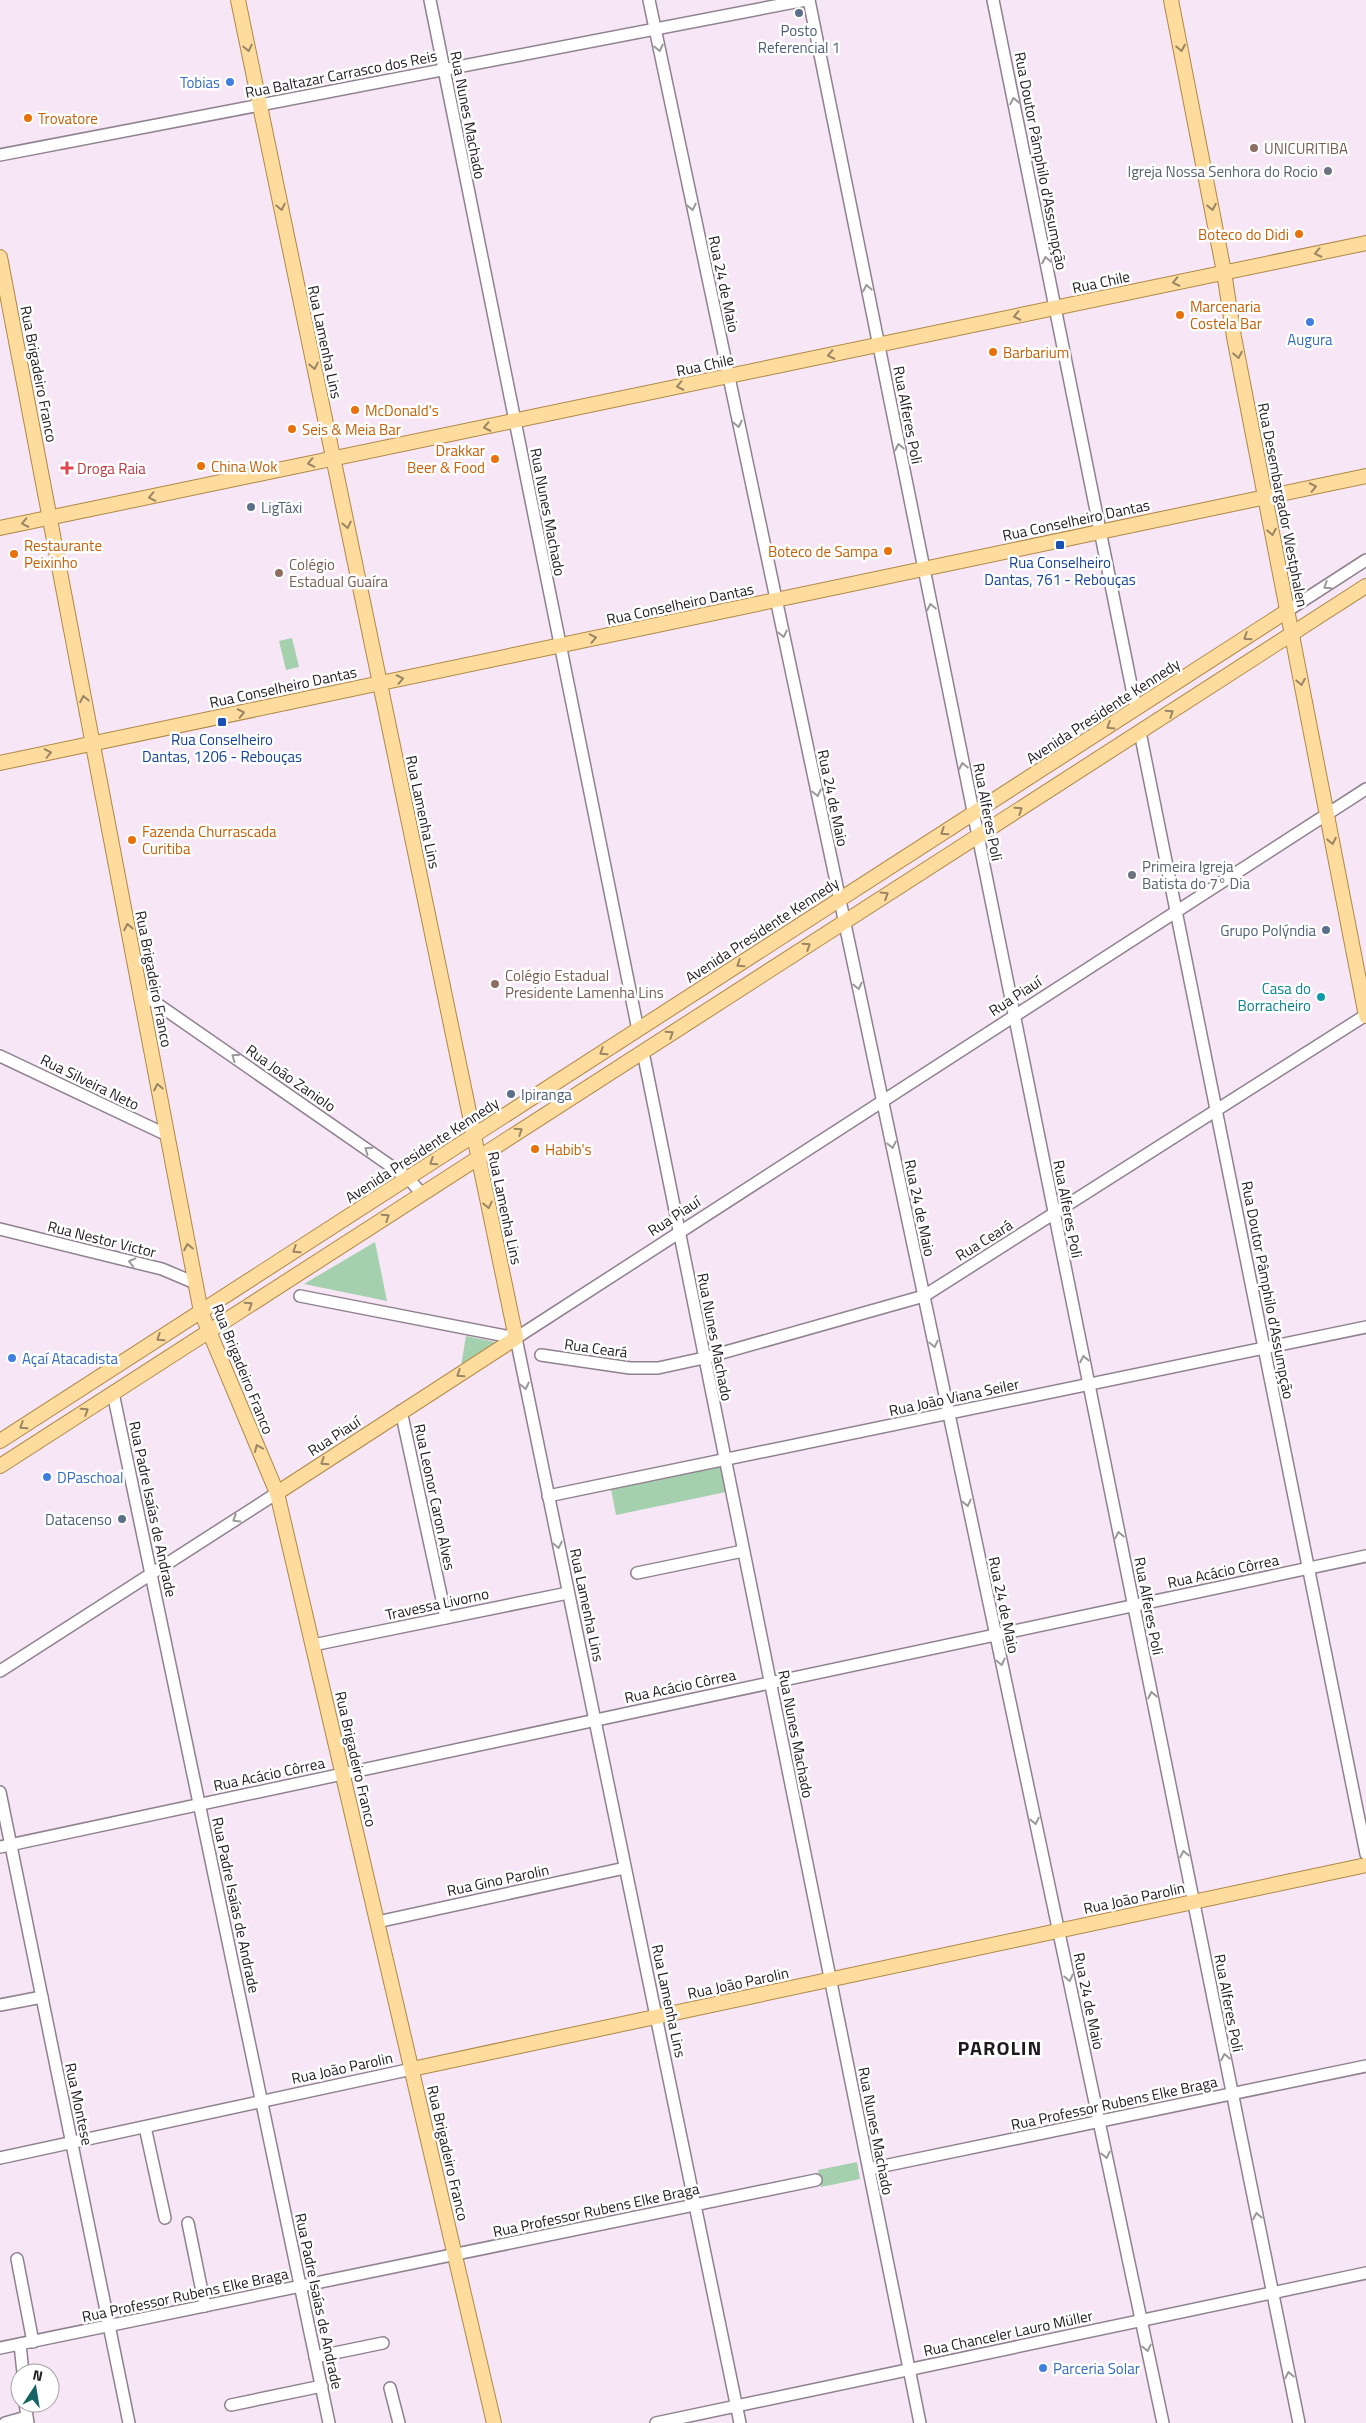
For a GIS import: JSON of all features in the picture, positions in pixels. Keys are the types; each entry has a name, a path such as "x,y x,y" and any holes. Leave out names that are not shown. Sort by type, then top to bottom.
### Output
{"main road":[{"name":"Rua Lamenha Lins","path":"238,0 516,1338"},
{"name":"Rua Desembargador Westphalen","path":"1171,0 1366,1016"},
{"name":"Rua Chile","path":"0,528 1366,243"},
{"name":"Rua Brigadeiro Franco","path":"0,256 200,1312 277,1493 494,2423"},
{"name":"Rua Conselheiro Dantas","path":"0,764 1366,476"},
{"path":"0,1466 1366,586"},
{"name":"Avenida Presidente Kennedy","path":"0,1441 1288,611"},
{"path":"1183,678 1195,696"},
{"path":"1042,769 1052,789"},
{"path":"775,941 776,966"},
{"name":"Rua Piauí","path":"277,1493 516,1338"},
{"name":"Rua João Parolin","path":"412,2069 1366,1865"}],"street":[{"name":"Rua Nunes Machado","path":"430,0 638,1030"},
{"name":"Rua 24 de Maio","path":"649,0 1163,2423"},
{"name":"Rua Baltazar Carrasco dos Reis","path":"0,155 807,0"},
{"name":"Rua Alferes Poli","path":"807,0 879,345 1299,2423"},
{"name":"Rua Doutor Pâmphilo d'Assumpção","path":"993,0 1136,710"},
{"name":"Avenida Presidente Kennedy","path":"1288,611 1366,560"},
{"name":"Rua Doutor Pâmphilo d'Assumpção","path":"1140,732 1366,1854"},
{"name":"Rua Piauí","path":"516,1338 1366,789"},
{"name":"Rua João Zaniolo","path":"140,992 408,1178 422,1194"},
{"name":"Rua Ceará","path":"541,1355 645,1369 704,1358 924,1296 1366,1016"},
{"name":"Rua Nunes Machado","path":"642,1052 920,2423"},
{"name":"Rua Silveira Neto","path":"0,1056 167,1135"},
{"name":"Rua Nestor Victor","path":"0,1229 162,1269 195,1282"},
{"path":"300,1296 516,1338"},
{"name":"Rua João Viana Seiler","path":"548,1496 1366,1327"},
{"name":"Rua Lamenha Lins","path":"516,1338 740,2423"},
{"name":"Rua Padre Isaías de Andrade","path":"113,1393 330,2423"},
{"name":"Rua Leonor Caron Alves","path":"401,1412 446,1618"},
{"name":"Rua Piauí","path":"0,1671 277,1493"},
{"path":"637,1573 743,1551"},
{"name":"Rua Acácio Côrrea","path":"5,1845 1366,1556"},
{"name":"Travessa Livorno","path":"313,1645 568,1593"},
{"name":"Rua Montese","path":"0,1792 5,1845 42,1997 129,2423"},
{"name":"Rua Gino Parolin","path":"377,1922 625,1868"},
{"path":"0,2005 42,1997"},
{"name":"Rua Professor Rubens Elke Braga","path":"868,2169 1366,2066"},
{"name":"Rua João Parolin","path":"0,2158 412,2069"},
{"path":"145,2126 165,2218"},
{"name":"Rua Professor Rubens Elke Braga","path":"0,2348 816,2180"},
{"path":"188,2223 205,2306"},
{"path":"17,2259 33,2342"},
{"name":"Rua Chanceler Lauro Müller","path":"660,2423 1366,2273"},
{"path":"316,2356 383,2343"},
{"path":"20,2344 21,2363"},
{"path":"231,2405 322,2386"},
{"path":"390,2388 399,2423"},
{"path":"5,2423 27,2420"}],"green space":[{"path":"292,638 299,667 286,670 279,641"},
{"path":"375,1242 387,1301 304,1284"},
{"path":"466,1336 500,1343 461,1366"},
{"path":"720,1467 726,1492 616,1515 611,1489"},
{"path":"857,2162 860,2179 821,2187 818,2170"}],"place":[{"name":"Posto Referencial 1","path":"799,13"},
{"name":"Tobias","path":"230,82"},
{"name":"Trovatore","path":"28,118"},
{"name":"UNICURITIBA","path":"1254,148"},
{"name":"Igreja Nossa Senhora do Rocio","path":"1328,171"},
{"name":"Boteco do Didi","path":"1299,234"},
{"name":"Marcenaria Costela Bar","path":"1180,315"},
{"name":"Augura","path":"1310,322"},
{"name":"Barbarium","path":"993,352"},
{"name":"McDonald's","path":"355,410"},
{"name":"Seis & Meia Bar","path":"292,429"},
{"name":"Drakkar Beer & Food","path":"495,459"},
{"name":"China Wok","path":"201,466"},
{"name":"Droga Raia","path":"67,468"},
{"name":"LigTáxi","path":"251,507"},
{"name":"Rua Conselheiro Dantas, 761 - Rebouças","path":"1060,545"},
{"name":"Boteco de Sampa","path":"888,551"},
{"name":"Restaurante Peixinho","path":"14,554"},
{"name":"Colégio Estadual Guaíra","path":"279,573"},
{"name":"Rua Conselheiro Dantas, 1206 - Rebouças","path":"222,722"},
{"name":"Fazenda Churrascada Curitiba","path":"132,840"},
{"name":"Primeira Igreja Batista do 7° Dia","path":"1132,875"},
{"name":"Grupo Polýndia","path":"1326,930"},
{"name":"Colégio Estadual Presidente Lamenha Lins","path":"495,984"},
{"name":"Casa do Borracheiro","path":"1321,997"},
{"name":"Ipiranga","path":"511,1094"},
{"name":"Habib's","path":"535,1149"},
{"name":"Açaí Atacadista","path":"12,1358"},
{"name":"DPaschoal","path":"47,1477"},
{"name":"Datacenso","path":"122,1519"},
{"name":"Parceria Solar","path":"1043,2368"}],"district":[{"name":"PAROLIN","path":"1000,2047"}]}
